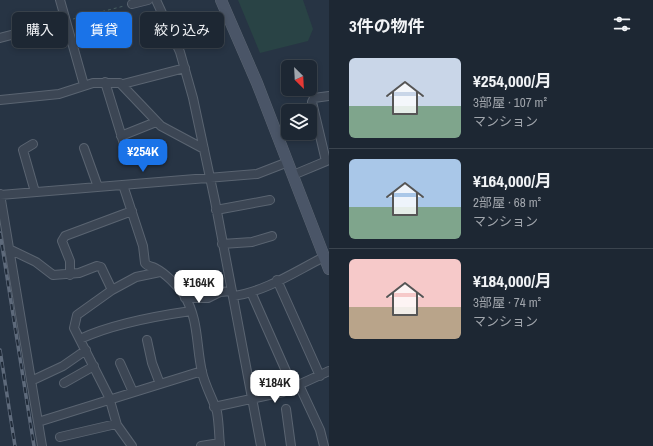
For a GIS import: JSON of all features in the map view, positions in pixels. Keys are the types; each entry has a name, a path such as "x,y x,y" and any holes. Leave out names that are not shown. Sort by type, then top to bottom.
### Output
{"main road":[{"path":"221,0 257,84 329,270"}],"street":[{"path":"60,0 63,12"},
{"path":"132,4 148,0"},
{"path":"156,0 180,52 185,68 210,178 261,446"},
{"path":"68,31 84,85"},
{"path":"0,38 12,35"},
{"path":"0,100 64,93 84,85 105,82 123,84 185,68"},
{"path":"105,82 128,157"},
{"path":"123,84 129,94 156,122 166,130 204,149"},
{"path":"293,175 328,161 312,102 314,98 329,96"},
{"path":"122,136 156,122"},
{"path":"33,144 23,150 35,192"},
{"path":"84,148 98,187"},
{"path":"42,446 0,195 257,174 288,162"},
{"path":"124,185 144,246 144,263 166,275 185,298 191,311 197,333 202,371 207,389 217,414 220,445 201,446"},
{"path":"216,210 270,200"},
{"path":"70,275 70,261 62,242 65,236 132,212"},
{"path":"222,244 252,242 272,236"},
{"path":"9,248 36,262 53,275 70,275 97,266 101,267 112,290"},
{"path":"185,298 208,298 220,292 233,294 251,292 324,257"},
{"path":"128,445 116,424 109,400 94,366 74,328 77,315 112,290 136,277 160,272"},
{"path":"277,280 320,376"},
{"path":"251,292 296,386 320,430 324,446"},
{"path":"80,340 91,334 149,317 191,311"},
{"path":"148,340 150,356 160,384"},
{"path":"31,381 63,366 86,350"},
{"path":"120,364 133,392"},
{"path":"64,383 94,366"},
{"path":"38,422 202,371"},
{"path":"214,407 252,400 283,392 329,371"},
{"path":"286,408 291,446"},
{"path":"60,437 116,424"}],"path":[{"path":"68,20 132,4"}],"green space":[{"path":"238,0 303,0 313,29 308,41 260,53"}],"railway":[{"path":"0,233 34,446"},
{"path":"0,350 15,446"}]}
